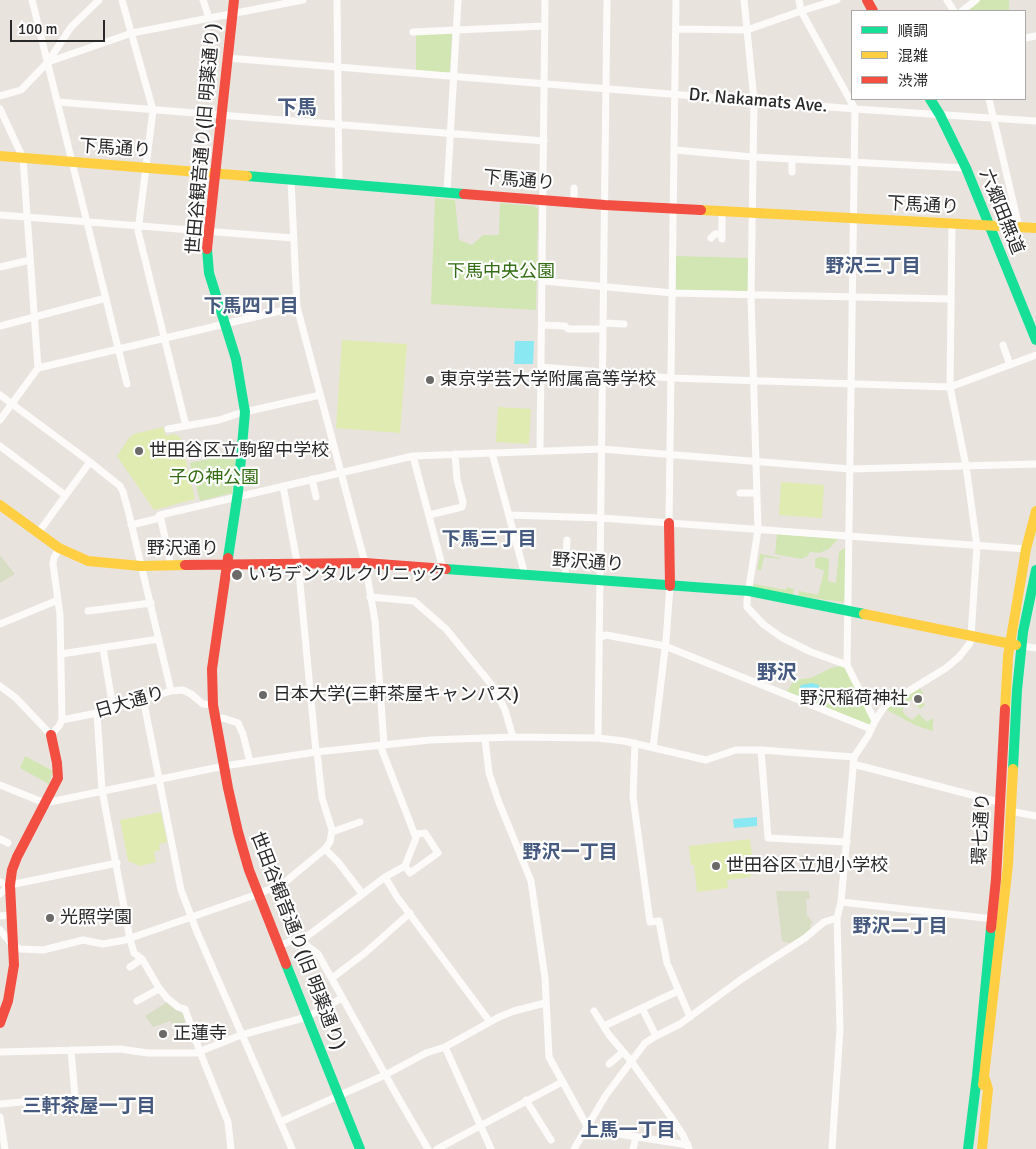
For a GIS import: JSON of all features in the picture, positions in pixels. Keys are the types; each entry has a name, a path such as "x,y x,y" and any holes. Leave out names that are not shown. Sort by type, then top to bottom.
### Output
{"street":[{"path":"32,0 127,384"},
{"path":"0,96 21,90 48,62 71,27 99,0"},
{"path":"122,0 153,110 138,226 186,426"},
{"path":"203,0 209,18"},
{"name":"世田谷観音通り(旧 明薬通り)","path":"234,0 208,232 210,273 217,303 239,372 245,412 237,497 212,669 213,704 238,832 258,894 360,1149"},
{"path":"48,62 132,33 303,0"},
{"path":"337,0 339,184"},
{"path":"447,192 458,0"},
{"path":"540,450 545,0"},
{"path":"598,738 607,0"},
{"path":"653,748 670,586 669,523 676,0"},
{"path":"744,0 754,100 751,296 758,530 747,607 769,629 781,637 812,652 847,665"},
{"path":"799,0 801,11 855,109 847,665 875,721"},
{"path":"676,29 747,30 837,0"},
{"path":"963,10 976,0"},
{"path":"414,32 545,26"},
{"name":"Dr. Nakamats Ave.","path":"227,58 855,109 1036,121"},
{"name":"六郷田無道","path":"931,100 966,168 1036,340"},
{"path":"988,100 1019,227"},
{"path":"58,102 544,141"},
{"path":"0,109 23,158 38,368 0,420"},
{"path":"675,150 792,160 966,168"},
{"name":"下馬通り","path":"0,156 605,205 1036,228"},
{"path":"792,160 792,172"},
{"path":"290,180 297,307 365,563 377,643 382,744 402,807 416,838 405,866 385,877 301,942"},
{"path":"574,188 574,202"},
{"path":"711,238 715,234 722,236 722,211"},
{"path":"0,215 293,238"},
{"path":"832,1149 840,1030 836,918 840,902 847,842 854,760 875,721 886,706 946,668 970,644 977,546 966,466 950,387 952,224"},
{"path":"0,267 30,260"},
{"path":"543,281 673,294 950,299"},
{"path":"0,326 106,298"},
{"path":"38,368 297,307"},
{"path":"542,326 565,326 568,328 624,324"},
{"path":"1002,345 1010,365"},
{"path":"541,367 671,378 950,387 1036,355"},
{"path":"0,395 120,486 171,690"},
{"path":"168,429 219,420 245,412 320,395"},
{"path":"0,446 65,495"},
{"path":"131,525 156,519 160,515 413,456 602,449 850,469 1036,464"},
{"path":"492,453 524,574"},
{"path":"429,515 462,506 463,502 457,479 455,454"},
{"path":"413,456 444,569"},
{"path":"38,533 90,462"},
{"path":"312,479 316,497"},
{"path":"0,930 13,946 21,949 43,950 83,940 103,944 130,939 284,883 325,849 330,842 332,832 322,798 316,752 298,564 283,486"},
{"path":"740,493 757,493"},
{"name":"野沢通り","path":"0,504 59,548 88,561 141,566 365,563 749,591 1036,648"},
{"name":"環七通り","path":"997,919 996,879 999,802 1010,644 1026,549 1036,511"},
{"path":"160,515 171,565"},
{"path":"509,515 601,518 1026,549"},
{"path":"515,537 527,537"},
{"path":"565,578 567,540"},
{"path":"52,734 62,720 61,654 54,564 54,558 59,548"},
{"name":"環七通り","path":"975,1149 997,919 1010,811 1017,690 1023,632 1036,570"},
{"path":"370,597 414,600 446,628 495,689 505,710 513,736"},
{"path":"0,624 58,600"},
{"path":"88,611 150,603"},
{"path":"599,638 606,636 665,646 871,729"},
{"path":"61,654 159,639"},
{"path":"103,648 113,708"},
{"path":"0,686 16,698 52,734 58,778 16,857 0,894"},
{"name":"日大通り","path":"62,720 97,713 171,690 183,690 203,704 213,704"},
{"path":"143,698 181,890 290,1149"},
{"path":"97,713 102,790 134,953 142,959 159,989 167,998 178,1007 185,1009 198,1052 228,1122 231,1149"},
{"path":"216,719 223,718 238,723 243,734 250,762"},
{"path":"0,785 45,803 224,766 316,752 430,740 485,739 513,736 598,738 635,743 710,760 736,750 761,750 854,760 999,802"},
{"path":"485,739 489,773 531,881 545,978 549,1057 587,1126 593,1130 689,1147"},
{"path":"635,743 633,797 650,922 659,921 667,963 690,1017"},
{"path":"761,750 768,838 847,842"},
{"path":"1010,811 1036,816"},
{"path":"332,832 360,822"},
{"path":"405,866 410,873 438,853 425,833 415,834"},
{"path":"0,839 8,843"},
{"path":"325,849 338,862 361,892"},
{"path":"5,883 117,863"},
{"path":"385,877 490,1022"},
{"path":"0,1023 4,999 13,974 13,915 5,883"},
{"path":"840,902 997,919"},
{"path":"332,978 366,953 410,913"},
{"path":"0,916 13,915"},
{"path":"574,1149 606,1095 645,1044 680,1024 754,970 805,938 824,922 836,918"},
{"path":"279,946 291,941 301,942 318,954 428,1149"},
{"path":"130,967 142,959"},
{"path":"136,1001 159,989"},
{"path":"604,1026 678,991"},
{"path":"0,1052 120,1049 148,1053 198,1052 241,1035 307,1017 342,998"},
{"path":"280,1122 385,1075 426,1053 445,1047 514,1011 545,1003"},
{"path":"642,1008 656,1036"},
{"path":"594,1011 671,1117 689,1147"},
{"path":"445,1047 491,1149"},
{"path":"0,1104 75,1098 71,1050"},
{"path":"609,1064 623,1052"},
{"path":"961,1149 971,1086 981,1077 988,1088 982,1149"},
{"name":"環七通り","path":"968,1149 981,1077"},
{"path":"437,1149 562,1082"},
{"path":"526,1100 551,1140"},
{"path":"0,1117 5,1149"},
{"path":"633,1149 636,1137"}],"green space":[{"path":"981,0 1009,0 1009,10 968,10"},
{"path":"452,31 450,71 448,73 416,71 416,33"},
{"name":"下馬中央公園","path":"435,198 455,200 459,240 472,245 483,235 499,235 500,203 534,206 538,209 536,310 431,304"},
{"path":"676,256 748,258 748,291 676,290"},
{"path":"342,340 407,344 400,433 336,428"},
{"path":"498,407 531,409 529,444 496,442"},
{"path":"163,427 166,436 174,434 180,437 195,499 154,510 117,456 129,438 134,434"},
{"name":"子の神公園","path":"236,453 232,493 200,501 190,463"},
{"path":"781,482 824,485 822,518 779,515"},
{"path":"777,534 838,539 829,549 819,553 810,552 808,556 801,559 775,554"},
{"path":"845,548 845,598 843,602 798,596 799,591 818,595 824,571 815,567 815,559 819,557 828,558 828,581 836,583 839,552"},
{"path":"760,554 780,559 764,557 761,570 757,570"},
{"path":"0,555 15,574 0,583"},
{"path":"754,584 786,590 787,587 794,589 793,595 753,588"},
{"path":"847,665 873,720 870,728 786,693 794,680 811,678 831,668"},
{"path":"920,688 923,694 919,697 925,705 920,709 911,699 902,710 912,720 919,714 927,722 933,718 933,731 917,726 887,710 888,707"},
{"path":"25,756 53,771 49,784 20,768"},
{"path":"161,812 167,842 159,844 160,850 154,852 156,862 140,866 128,861 120,820"},
{"path":"750,839 754,872 750,872 751,877 727,880 728,888 697,892 694,865 691,865 689,846"},
{"path":"776,891 809,891 810,899 806,899 807,915 813,923 810,925 811,930 792,944 782,941"},
{"path":"167,1002 184,1014 187,1022 176,1025 170,1021 153,1027 145,1016"}],"water":[{"path":"515,341 534,341 533,364 514,364"},
{"path":"812,683 819,685 819,689 801,692 799,690 801,685"},
{"path":"757,817 757,826 734,828 733,819"}],"traffic: fast":[{"path":"931,100 966,168 1036,340"},
{"path":"247,176 464,194"},
{"path":"207,249 209,273 236,359 245,412 238,492 228,558"},
{"path":"446,569 749,591 864,614"},
{"path":"1013,769 1017,690 1023,632 1036,570"},
{"path":"968,1149 991,928"},
{"path":"286,964 360,1149"}],"traffic: slow":[{"path":"0,156 247,176"},
{"path":"701,210 1036,228"},
{"path":"0,505 59,548 88,561 141,566 185,565"},
{"path":"1005,709 1008,656 1026,549 1036,511"},
{"path":"864,614 1016,645"},
{"path":"983,1085 1008,865 1013,769"},
{"path":"982,1149 988,1089 985,1079"}],"traffic: jam":[{"path":"207,249 234,0"},
{"path":"867,0 872,10"},
{"path":"464,194 701,210"},
{"path":"669,523 670,586"},
{"path":"228,558 212,669 213,705 238,832 249,870 286,964"},
{"path":"185,565 365,563 446,569"},
{"path":"991,928 996,879 1005,709"},
{"path":"0,1023 8,1001 14,965 10,885 12,870 58,778 51,735"}],"place":[{"name":"東京学芸大学附属高等学校","path":"430,380"},
{"name":"世田谷区立駒留中学校","path":"139,451"},
{"name":"いちデンタルクリニック","path":"237,575"},
{"name":"日本大学(三軒茶屋キャンパス)","path":"263,695"},
{"name":"野沢稲荷神社","path":"918,699"},
{"name":"世田谷区立旭小学校","path":"716,866"},
{"name":"光照学園","path":"50,918"},
{"name":"正蓮寺","path":"163,1034"}],"district":[{"name":"下馬","path":"297,109"},
{"name":"野沢三丁目","path":"873,267"},
{"name":"下馬四丁目","path":"251,307"},
{"name":"下馬三丁目","path":"489,540"},
{"name":"野沢","path":"777,674"},
{"name":"野沢一丁目","path":"570,853"},
{"name":"野沢二丁目","path":"900,927"},
{"name":"三軒茶屋一丁目","path":"89,1107"},
{"name":"上馬一丁目","path":"628,1131"}]}
